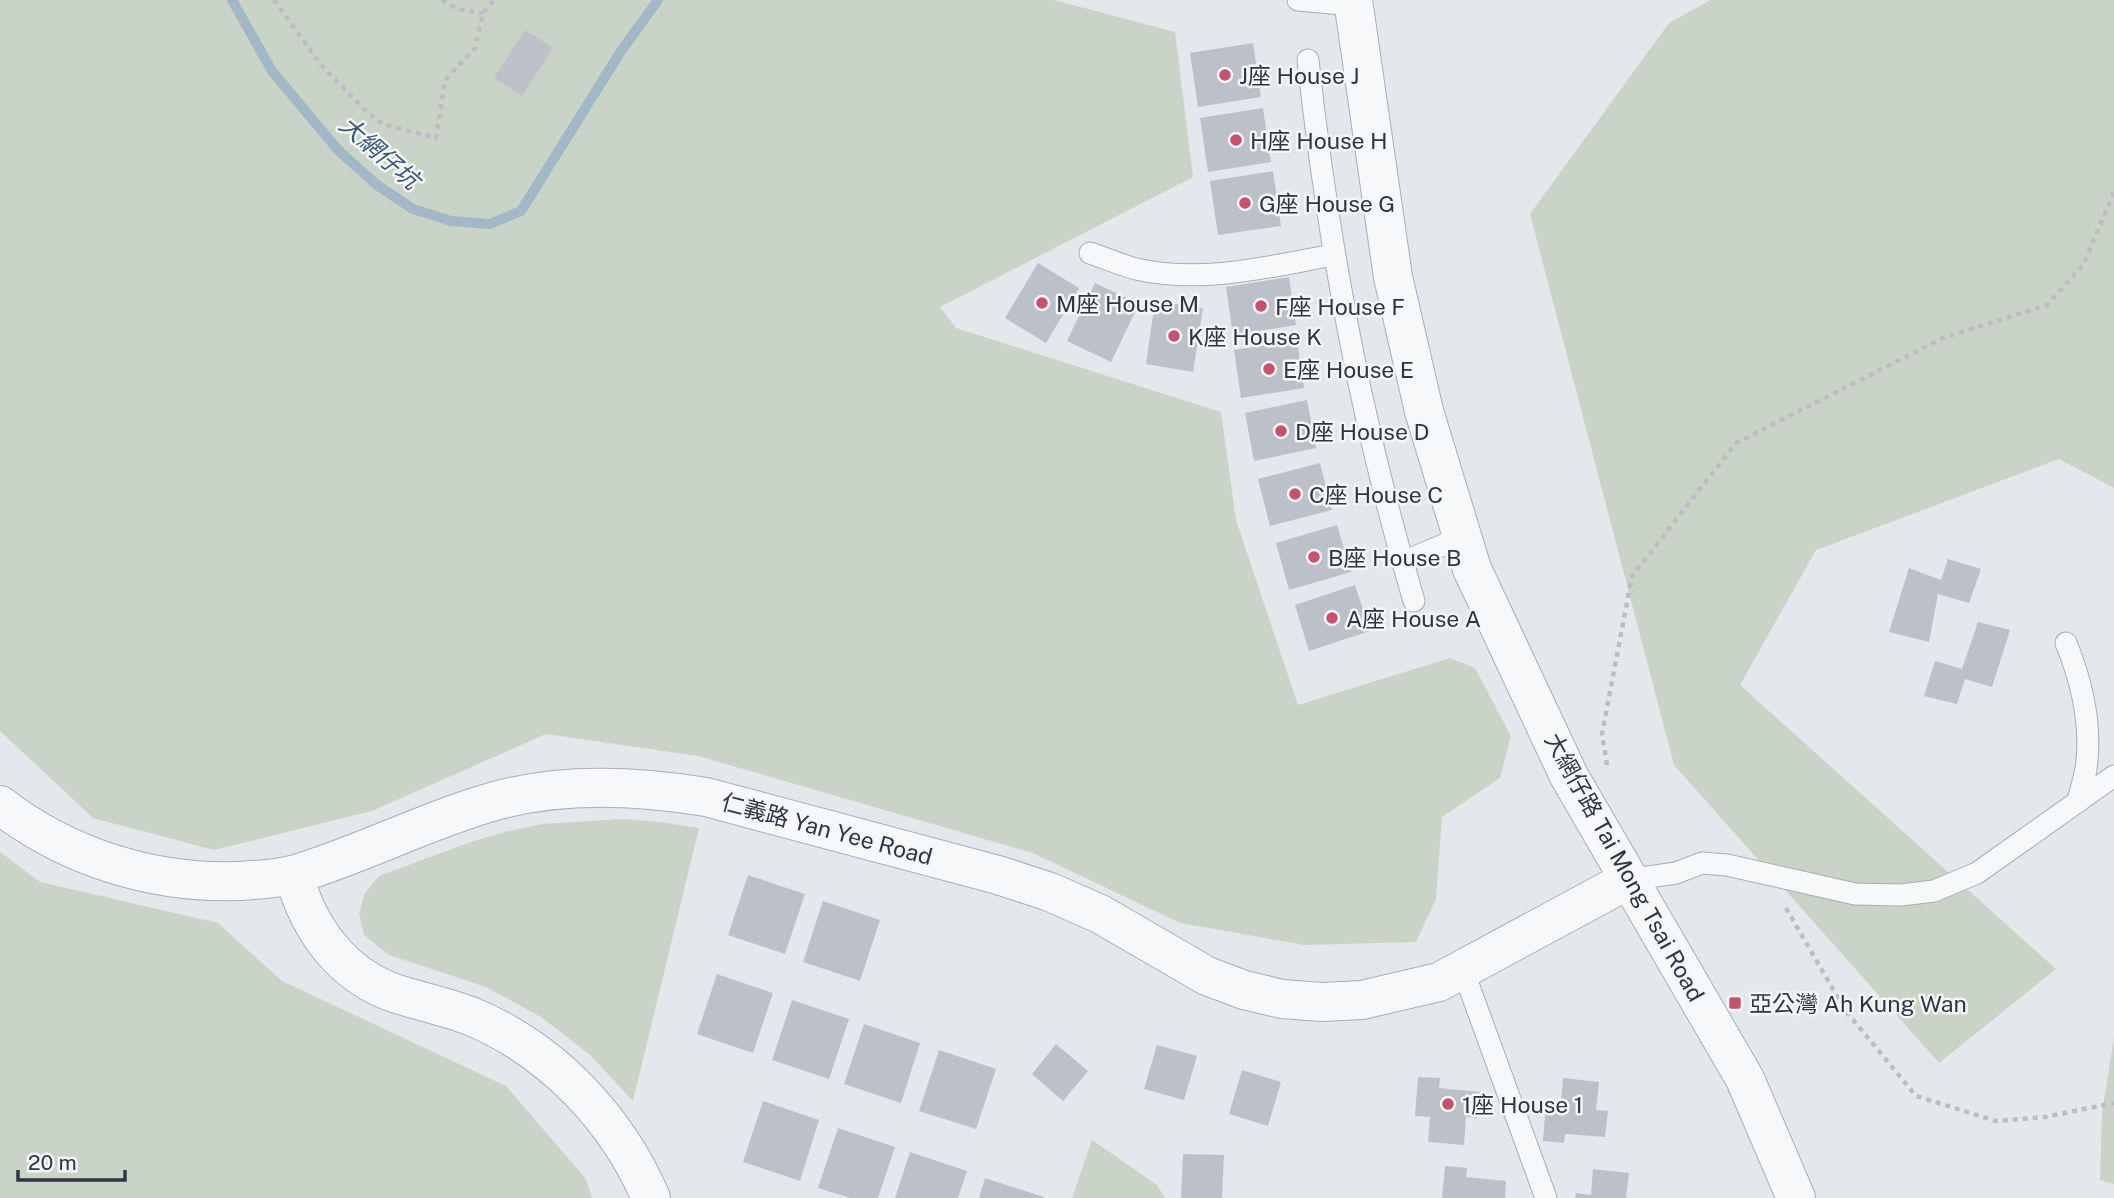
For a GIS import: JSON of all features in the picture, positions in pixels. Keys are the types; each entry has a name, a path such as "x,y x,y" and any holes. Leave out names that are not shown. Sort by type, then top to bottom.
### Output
{"street":[{"name":"大網仔路 Tai Mong Tsai Road","path":"1354,3 1393,277 1424,411 1472,569 1569,776 1745,1079 1796,1198"},
{"name":"仁義路 Yan Yee Road","path":"0,805 34,828 103,861 140,872 217,882 294,875 496,801 538,792 580,788 643,788 706,797 1049,891 1100,914 1207,976 1244,990 1282,999 1322,1002 1362,1000 1439,982 1628,880"},
{"path":"294,875 300,898 322,939 355,972 396,994 473,1017 523,1044 568,1079 607,1121 639,1169 651,1198"}],"lane":[{"path":"1298,0 1354,3"},
{"path":"1308,60 1333,255 1352,358 1369,435 1414,601"},
{"path":"1090,253 1135,269 1176,275 1227,275 1333,255"},
{"path":"1403,562 1462,537"},
{"path":"2066,643 2077,669 2087,722 2086,768 2078,802"},
{"path":"1628,880 1676,873 1702,863 1727,865 1855,894 1901,895 1934,891 1976,873 2114,776"},
{"path":"1463,970 1545,1198"}],"path":[{"path":"274,0 321,65 366,111 383,124 436,138 445,80 475,48 483,13 494,0"},
{"path":"442,0 457,9 483,13"},
{"path":"1609,774 1602,734 1632,576 1736,443 1943,338 2047,305 2083,265 2114,192"},
{"path":"1767,874 1844,1010 1916,1096 1996,1121 2045,1117 2114,1103"}],"green space":[{"path":"0,0 1054,0 1175,32 1193,177 940,307 956,328 1221,412 1236,520 1298,705 1450,658 1475,668 1511,736 1500,778 1442,817 1436,899 1416,942 1304,945 1180,923 1033,853 698,756 546,734 372,811 214,850 93,818 0,731"},
{"path":"1711,0 2114,0 2114,488 2059,459 1816,550 1740,685 2056,969 1939,1063 1674,765 1530,214 1669,23"},
{"path":"621,819 699,828 633,1101 590,1055 541,1017 486,987 389,955 364,935 359,914 365,893 379,876 465,844 543,824"},
{"path":"0,852 40,882 218,923 282,981 506,1086 586,1179 592,1198 0,1198"},
{"path":"2114,1037 2114,1184 2100,1180 2102,1113"},
{"path":"1092,1140 1157,1185 1165,1198 1072,1198"}],"building":[{"path":"525,30 553,48 522,96 494,78"},
{"name":"J座 House J","path":"1253,43 1261,97 1198,107 1190,53"},
{"name":"H座 House H","path":"1263,108 1271,162 1208,172 1200,118"},
{"name":"G座 House G","path":"1273,171 1281,226 1218,235 1210,181"},
{"name":"M座 House M","path":"1038,263 1079,288 1046,343 1005,318"},
{"name":"F座 House F","path":"1289,277 1296,325 1233,335 1226,287"},
{"path":"1095,283 1139,304 1111,362 1067,341"},
{"name":"K座 House K","path":"1155,301 1203,308 1193,372 1146,364"},
{"name":"E座 House E","path":"1297,340 1304,388 1241,398 1234,350"},
{"name":"D座 House D","path":"1307,400 1316,448 1254,461 1245,413"},
{"name":"C座 House C","path":"1320,463 1332,510 1270,526 1258,479"},
{"name":"B座 House B","path":"1337,525 1351,572 1289,590 1276,543"},
{"path":"1948,559 1981,569 1969,603 1938,594 1929,642 1889,632 1909,568 1941,580"},
{"name":"A座 House A","path":"1355,585 1370,631 1309,651 1295,605"},
{"path":"1978,622 2010,630 1992,687 1965,679 1957,704 1924,696 1935,661 1962,669"},
{"path":"748,875 805,894 785,954 728,935"},
{"path":"823,901 880,920 860,981 803,962"},
{"path":"717,974 773,993 753,1053 697,1034"},
{"path":"792,1000 849,1019 829,1079 772,1060"},
{"path":"864,1024 920,1043 901,1103 844,1084"},
{"path":"1056,1044 1088,1071 1063,1101 1032,1074"},
{"path":"1157,1045 1197,1056 1184,1100 1144,1089"},
{"path":"939,1050 996,1069 976,1129 919,1111"},
{"path":"1242,1070 1281,1082 1268,1126 1229,1114"},
{"name":"1座 House 1","path":"1418,1077 1440,1078 1439,1088 1480,1092 1477,1118 1466,1117 1464,1145 1428,1142 1430,1117 1415,1116"},
{"path":"1563,1078 1599,1082 1596,1110 1608,1111 1605,1137 1565,1134 1564,1143 1543,1141 1546,1102 1561,1103"},
{"path":"763,1101 819,1120 800,1181 743,1162"},
{"path":"838,1128 895,1147 878,1198 850,1198 818,1188"},
{"path":"910,1152 967,1171 958,1198 895,1198"},
{"path":"1183,1154 1224,1155 1222,1198 1181,1198"},
{"path":"1445,1166 1467,1168 1466,1177 1506,1181 1505,1198 1442,1198"},
{"path":"1593,1169 1629,1173 1626,1198 1575,1198 1576,1193 1591,1195"},
{"path":"985,1178 1044,1197 1044,1198 979,1198"}],"waterway":[{"name":"大網仔坑","path":"232,0 272,71 338,150 377,185 413,209 451,221 490,224 521,211 621,51 658,0"}],"place":[{"name":"J座 House J","path":"1225,75"},
{"name":"H座 House H","path":"1236,140"},
{"name":"G座 House G","path":"1245,203"},
{"name":"M座 House M","path":"1042,303"},
{"name":"F座 House F","path":"1261,306"},
{"name":"K座 House K","path":"1174,336"},
{"name":"E座 House E","path":"1269,369"},
{"name":"D座 House D","path":"1281,431"},
{"name":"C座 House C","path":"1295,494"},
{"name":"B座 House B","path":"1314,557"},
{"name":"A座 House A","path":"1332,618"},
{"name":"亞公灣 Ah Kung Wan","path":"1735,1003"},
{"name":"1座 House 1","path":"1448,1104"}]}
